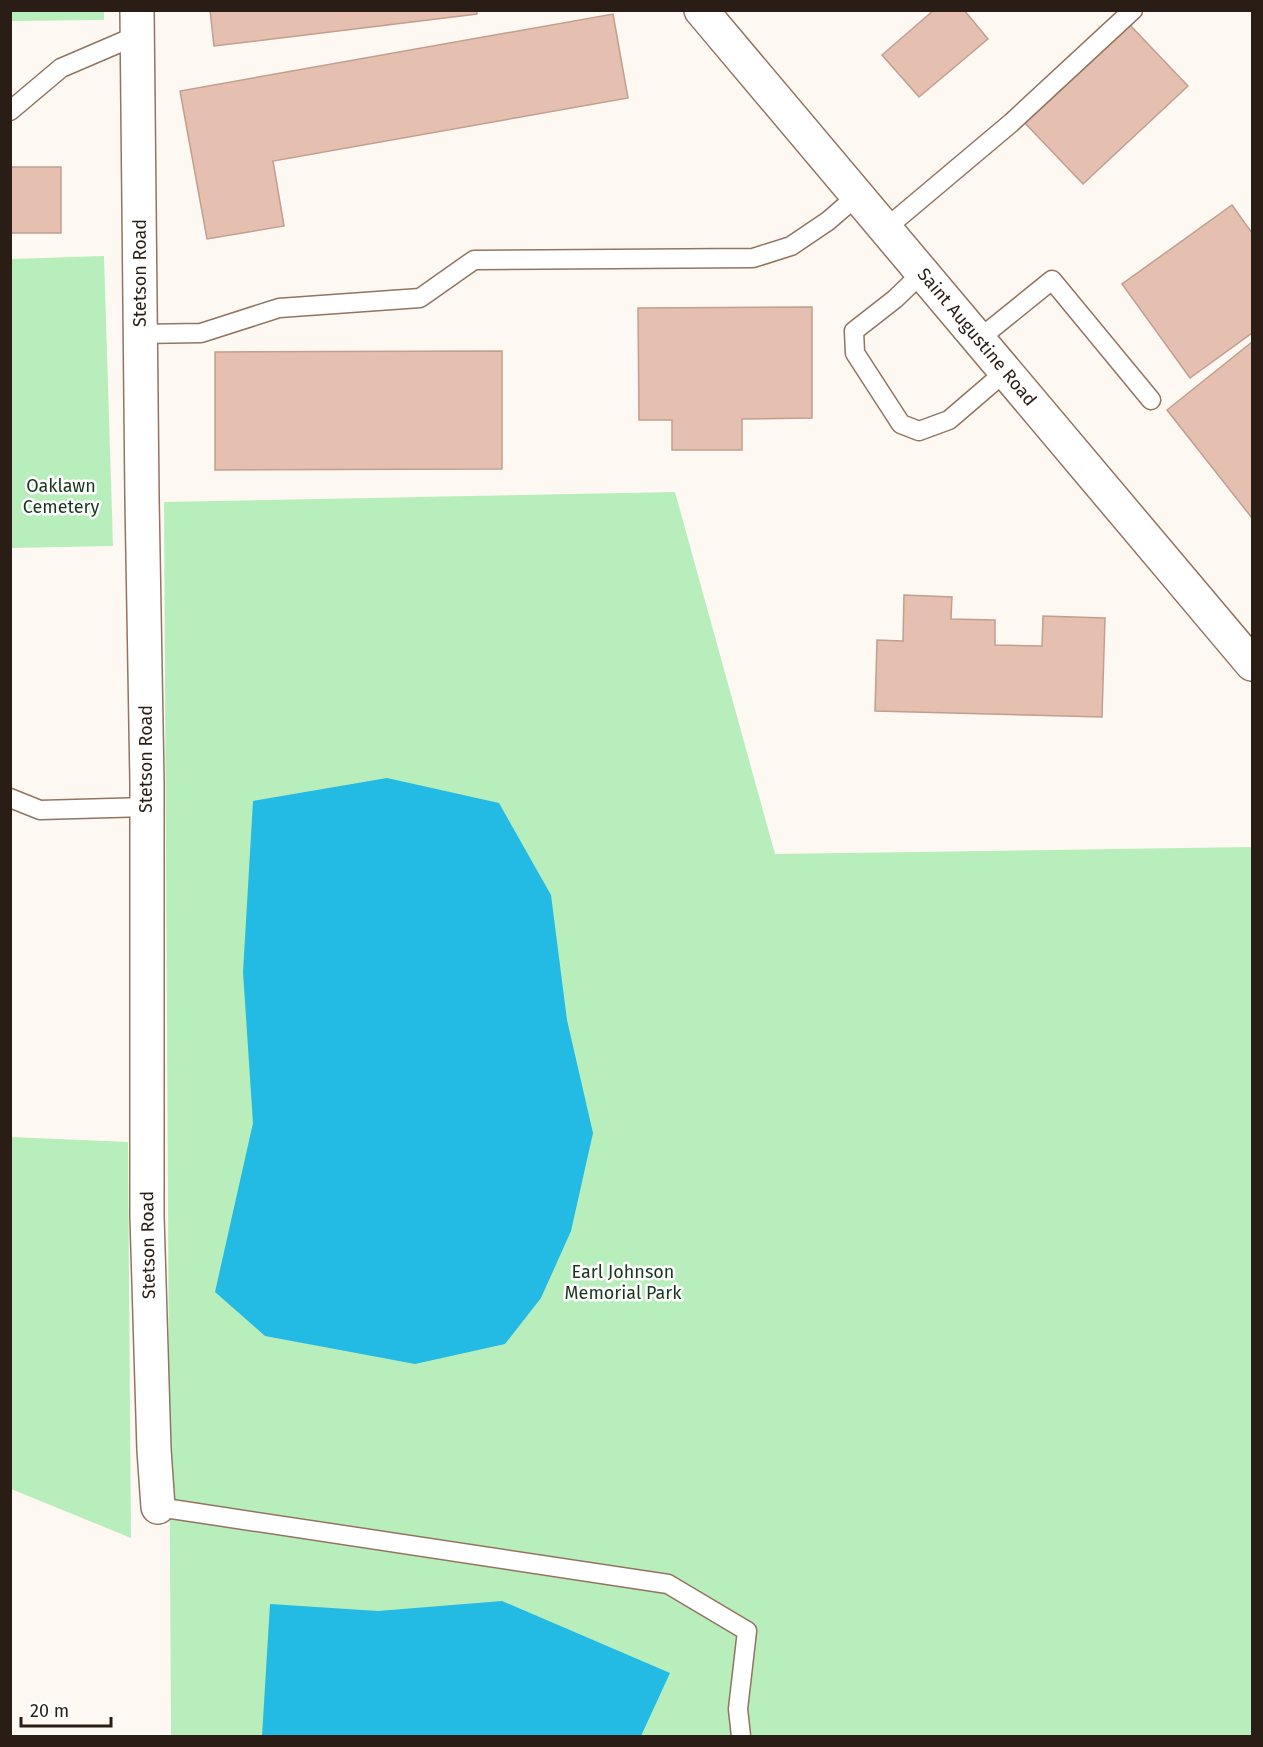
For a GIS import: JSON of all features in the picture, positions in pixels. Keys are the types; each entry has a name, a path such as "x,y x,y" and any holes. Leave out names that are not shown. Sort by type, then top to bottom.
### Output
{"street":[{"name":"Saint Augustine Road","path":"701,10 1252,664"},
{"name":"Stetson Road","path":"137,23 147,807 147,1216 153,1450 158,1507"}],"lane":[{"path":"885,229 1011,123 1133,10"},
{"path":"10,111 61,68 137,23"},
{"path":"140,334 201,333 279,308 420,298 474,260 753,258 791,246 828,221 857,196"},
{"path":"922,273 895,299 854,331 855,353 900,424 919,431 949,420 1005,372"},
{"path":"979,339 1052,280 1151,400"},
{"path":"10,798 40,810 147,807"},
{"path":"158,1507 669,1584 747,1631 738,1709 741,1737"}],"green space":[{"path":"10,11 104,11 104,20 11,21"},
{"name":"Oaklawn Cemetery","path":"104,256 113,546 11,548 11,259"},
{"name":"Earl Johnson Memorial Park","path":"675,492 775,854 1252,847 1252,1736 171,1736 164,502"},
{"path":"11,1137 128,1142 131,1538 11,1489"}],"water":[{"path":"387,778 499,803 551,895 567,1020 593,1133 571,1231 541,1298 505,1344 415,1364 265,1336 215,1292 253,1123 243,972 253,801"},
{"path":"502,1601 670,1673 641,1736 262,1736 270,1604 378,1611"}],"building":[{"path":"210,10 477,10 477,14 214,46"},
{"path":"934,10 964,10 988,39 919,97 882,55"},
{"path":"613,14 628,98 273,161 284,226 207,239 180,91"},
{"path":"1128,23 1188,86 1083,184 1023,121"},
{"path":"10,167 61,167 61,233 10,233"},
{"path":"1232,205 1252,233 1252,333 1190,378 1122,284"},
{"path":"812,307 812,418 742,419 742,450 672,450 672,420 639,420 638,308"},
{"path":"1252,342 1252,518 1167,410"},
{"path":"502,351 502,469 215,470 215,352"},
{"path":"904,595 952,597 951,619 995,620 995,645 1042,646 1043,616 1105,618 1102,717 875,711 877,640 903,641"}]}
